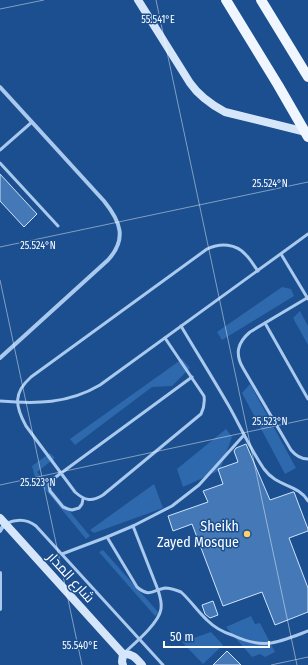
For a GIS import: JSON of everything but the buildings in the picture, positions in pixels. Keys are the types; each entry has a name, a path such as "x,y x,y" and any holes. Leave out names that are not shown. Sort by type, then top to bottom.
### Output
{"main road":[{"path":"226,0 307,134"},
{"path":"261,0 308,77"}],"street":[{"path":"138,0 190,83 204,100 225,112 307,134"},
{"path":"0,86 112,210 120,231 117,247 108,260 0,358"},
{"path":"0,531 3,520"},
{"name":"شارع المدار","path":"3,520 123,654 131,655 142,665"},
{"path":"0,573 0,609"},
{"path":"122,665 123,654"}],"lane":[{"path":"0,150 32,122"},
{"path":"0,163 58,226"},
{"path":"0,401 54,401 66,399 89,391 100,385 308,234"},
{"path":"165,338 204,396 201,414 103,495 94,500 84,499 75,492 26,426 17,402 23,386 31,378 207,249 221,245 234,247 241,250 258,271"},
{"path":"282,254 308,299 245,336 241,342 238,356 240,362 291,450 298,457 308,459"},
{"path":"265,323 308,399"},
{"path":"181,326 265,470 278,482 299,491 308,501"},
{"path":"84,499 81,506 76,510 64,507 50,491 49,484 61,473 192,377"},
{"path":"62,554 133,526 172,506 199,485 244,435"},
{"path":"3,520 22,520 32,523 163,665"},
{"path":"123,654 140,639 155,622 160,614 161,605 158,590 133,526"},
{"path":"107,537 138,587 145,592 150,593 164,588 170,588 181,592 211,624 218,629 247,642 262,644 270,644 284,640 308,630"}],"shaded area":[{"path":"282,287 291,289 294,296 222,340 217,332"},
{"path":"300,311 308,326 308,345 293,318"},
{"path":"182,359 190,368 172,386 152,387 75,445 70,439"},
{"path":"250,384 296,468 285,474 242,393"},
{"path":"226,429 232,437 220,470 183,487 177,469"},
{"path":"50,453 55,458 37,472 90,536 86,539 35,477 32,466"},
{"path":"154,484 163,508 94,533 90,530"},
{"path":"103,550 159,613 155,616 99,552"},
{"path":"251,616 255,624 260,623 275,652 265,657 260,654 252,657 226,627"},
{"path":"211,632 223,645 203,664 182,642"}],"place":[{"name":"Sheikh Zayed Mosque","path":"247,534"}]}
